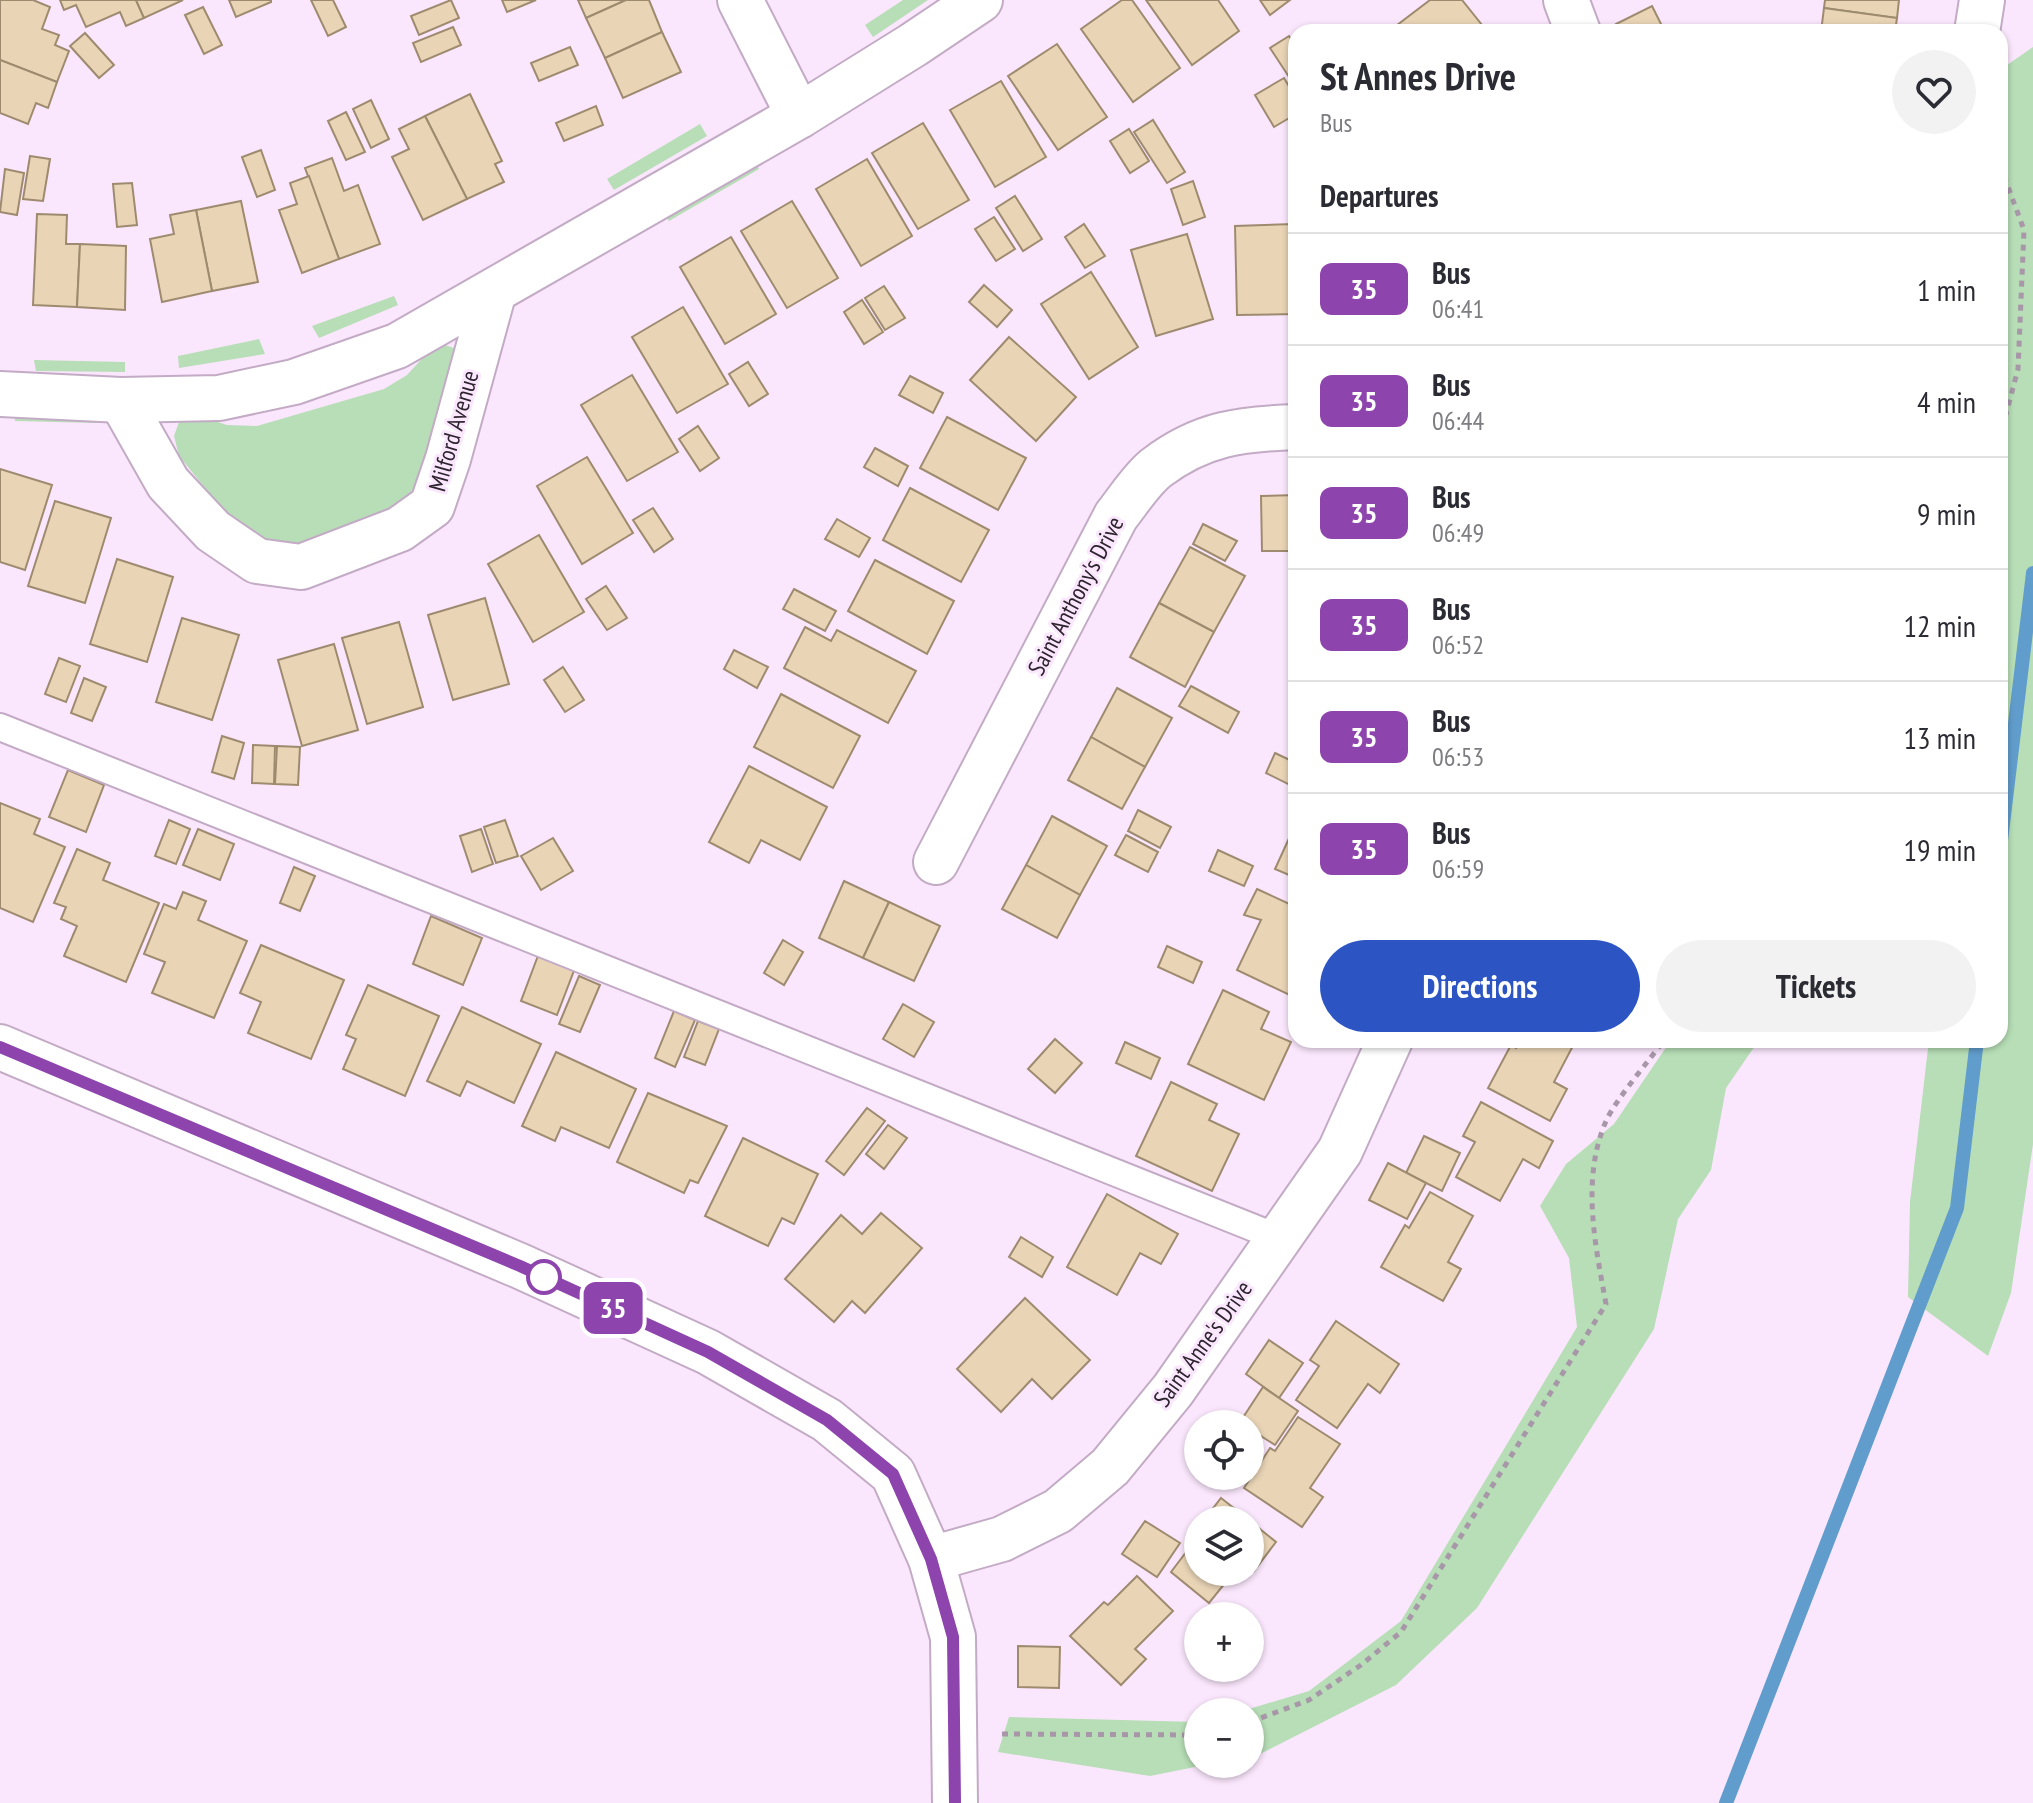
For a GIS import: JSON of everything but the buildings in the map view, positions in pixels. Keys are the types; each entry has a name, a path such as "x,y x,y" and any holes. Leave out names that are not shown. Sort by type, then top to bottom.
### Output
{"street":[{"path":"740,0 799,116"},
{"path":"0,394 121,400 219,398 294,382 397,346 799,116 980,0"},
{"path":"1566,0 1575,24"},
{"path":"1978,24 1982,0"},
{"name":"Milford Avenue","path":"121,400 168,483 213,531 257,561 301,567 400,529 432,506 494,291"},
{"name":"Saint Anthony's Drive","path":"936,862 1116,516 1154,469 1200,441 1244,429 1288,427"},
{"path":"0,1047 506,1260 708,1352 827,1420 893,1474 931,1559 953,1637 955,1803"},
{"name":"Saint Anne's Drive","path":"931,1559 1002,1539 1058,1511 1110,1467 1173,1390 1340,1151 1386,1048"}],"lane":[{"path":"0,727 1279,1238"}],"path":[{"path":"2008,187 2024,230 2018,369 2008,407"},
{"path":"1264,1717 1309,1700 1361,1665 1401,1632 1606,1304 1594,1241 1592,1170 1607,1119 1658,1048"},
{"path":"953,1735 1184,1735"}],"green space":[{"path":"903,0 928,0 873,37 865,25"},
{"path":"2033,47 2033,1144 2011,1293 1988,1356 1908,1297 1910,1202 1928,1048 2008,1048 2008,64"},
{"path":"700,124 707,136 614,190 607,179"},
{"path":"752,156 759,169 669,221 661,209"},
{"path":"394,296 398,305 319,338 312,326"},
{"path":"259,339 265,354 179,368 178,356"},
{"path":"442,344 460,350 429,466 410,493 379,515 293,547 275,546 232,521 179,456 174,436 179,422 190,413 227,425 257,426 384,389 407,375 429,351"},
{"path":"34,360 125,362 125,372 36,371"},
{"path":"15,408 86,411 98,423 15,421"},
{"path":"1666,1048 1754,1048 1726,1088 1711,1170 1678,1219 1654,1329 1477,1608 1396,1685 1264,1752 1264,1704 1309,1691 1401,1621 1577,1327 1569,1258 1540,1206 1566,1164 1614,1124"},
{"path":"1009,1717 1184,1722 1184,1769 1150,1776 998,1752"}],"waterway":[{"path":"2008,782 2033,573"},
{"path":"1726,1803 1957,1208 1976,1048"}],"bus line":[{"name":"35","path":"0,1047 520,1266 708,1352 827,1420 893,1474 931,1559 953,1637 955,1803"}]}
